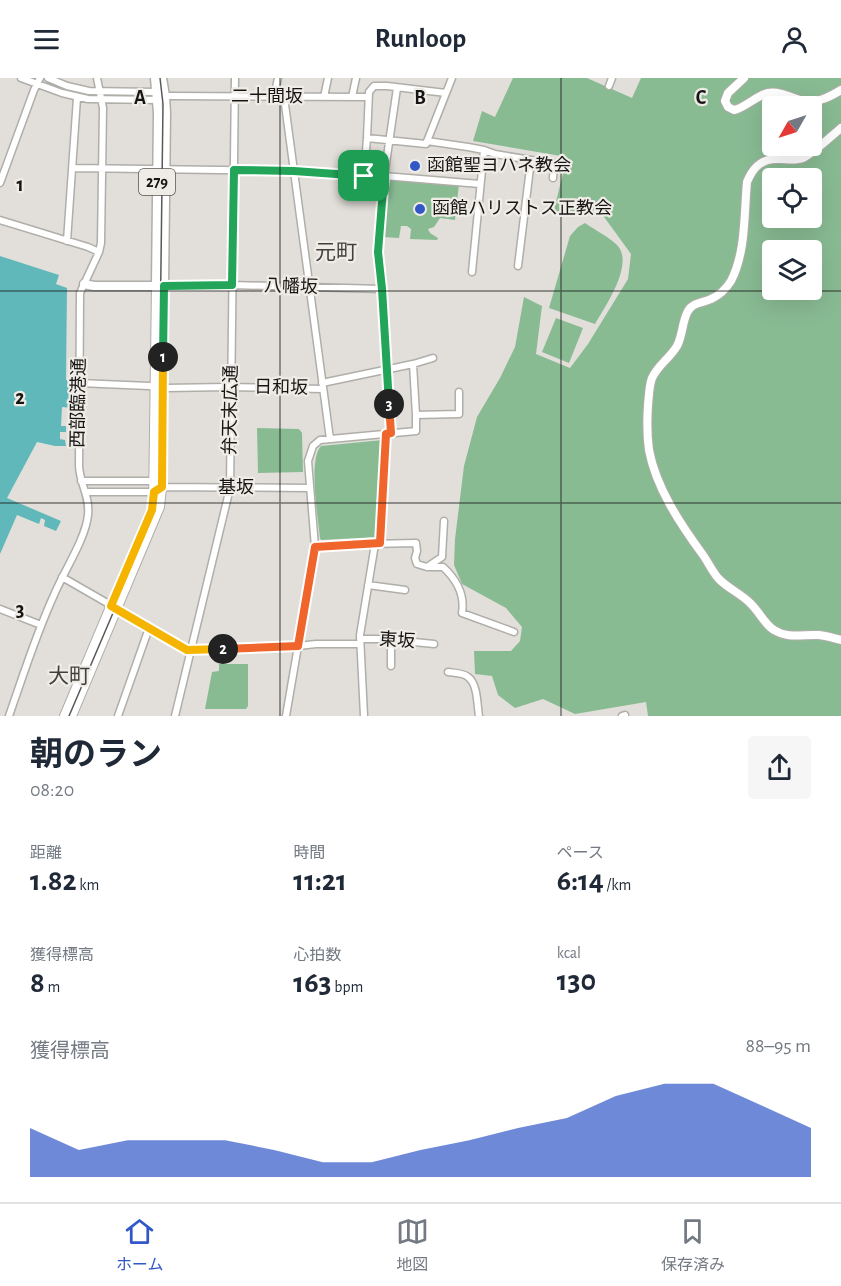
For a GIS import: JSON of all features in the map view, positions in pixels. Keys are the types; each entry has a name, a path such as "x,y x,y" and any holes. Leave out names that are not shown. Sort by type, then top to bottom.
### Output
{"highway":[{"name":"279","path":"155,78 159,96 161,169 160,286"},
{"name":"279","path":"159,96 162,78"},
{"path":"84,284 160,286"}],"main road":[{"path":"744,78 728,93 725,101 728,107 734,110 771,93 813,102 829,98 841,90"},
{"path":"841,128 804,157 796,160 766,160 758,164 751,172 747,182 740,250 734,273 725,290 709,300 694,305 687,311 677,345 657,368 651,381 648,432 649,451 668,500 678,519 724,584 749,602 775,630 786,635 819,635 841,640"},
{"path":"64,716 159,511 162,487 160,286"},
{"path":"72,716 152,510 161,388"}],"street":[{"path":"21,78 39,81 53,90 77,98 103,100 159,96"},
{"path":"48,78 75,88 159,96"},
{"name":"西部臨港通","path":"9,716 41,625 88,518 89,502 81,481 79,466 80,293 101,243 103,100 97,78"},
{"name":"弁天末広通","path":"175,716 230,488 235,78"},
{"path":"274,97 278,78"},
{"path":"324,97 328,78"},
{"path":"352,97 356,78"},
{"path":"427,142 452,78"},
{"path":"609,86 612,78"},
{"path":"0,183 39,81"},
{"path":"364,176 369,92 374,86 446,93"},
{"path":"364,716 360,642 368,585 378,543 388,433 387,369 378,252 384,176 397,88"},
{"name":"二十間坂","path":"159,96 369,97"},
{"path":"284,97 330,439"},
{"path":"67,241 77,98"},
{"path":"367,138 427,142 554,163 553,178"},
{"path":"472,272 484,150"},
{"path":"518,266 531,160"},
{"path":"72,168 294,171 480,184"},
{"path":"0,220 99,252"},
{"name":"八幡坂","path":"160,286 232,285 382,289"},
{"name":"日和坂","path":"79,383 161,388 323,386 433,358"},
{"path":"286,716 315,547 308,461 310,453 316,442 320,440 416,430 413,364"},
{"path":"416,415 459,414 459,392"},
{"path":"81,481 154,482 162,487 154,492 85,492"},
{"name":"基坂","path":"162,487 310,488"},
{"path":"427,567 442,557 444,521"},
{"path":"315,547 416,543 417,550 414,558 417,564 427,567 443,567 452,576 461,594 462,613 514,632"},
{"name":"東坂","path":"62,577 187,650 391,640 434,644"},
{"path":"368,585 405,590"},
{"path":"0,609 41,625"},
{"path":"118,716 149,628"},
{"path":"391,640 391,666"},
{"path":"448,672 467,675 471,679 475,688 478,716"}],"green space":[{"path":"513,78 587,78 632,98 641,78 841,78 841,716 648,716 646,702 575,714 543,699 515,708 498,695 492,676 475,674 474,651 511,651 520,641 522,627 506,608 462,584 454,565 464,466 477,417 515,347 524,297 542,306 536,354 570,368 588,344 628,279 631,254 599,210 553,214 567,157 473,141 482,111 495,117"},
{"path":"388,179 459,184 455,220 440,218 434,227 428,229 438,238 437,240 410,239 411,229 407,226 401,226 399,238 382,237"},
{"path":"585,223 617,245 622,253 623,263 611,296 595,324 549,308 570,236"},
{"path":"556,318 583,328 569,363 542,352"},
{"path":"257,428 299,429 302,433 303,472 258,473"},
{"path":"383,440 378,537 321,540 314,476 317,453 321,446"},
{"path":"219,664 248,664 248,706 246,709 205,709 212,672 219,671"}],"water":[{"path":"0,256 59,275 56,284 67,288 66,380 73,381 73,395 69,395 69,402 74,402 74,408 62,407 61,426 66,426 66,432 60,432 60,439 65,440 66,446 37,442 7,498 61,521 56,531 44,526 45,520 41,518 39,524 17,515 0,554"}],"tram line":[{"path":"69,716 151,524 158,502 163,104 160,78"}],"place":[{"name":"函館聖ヨハネ教会","path":"415,166"},
{"name":"函館ハリストス正教会","path":"420,209"}],"district":[{"name":"元町","path":"336,252"},
{"name":"大町","path":"69,676"}],"route":[{"path":"234,170 364,176 384,177 378,252 391,433 386,434 380,543 315,547 298,646 187,650 111,606 152,510 154,492 162,487 164,286 232,285 234,170"}]}
